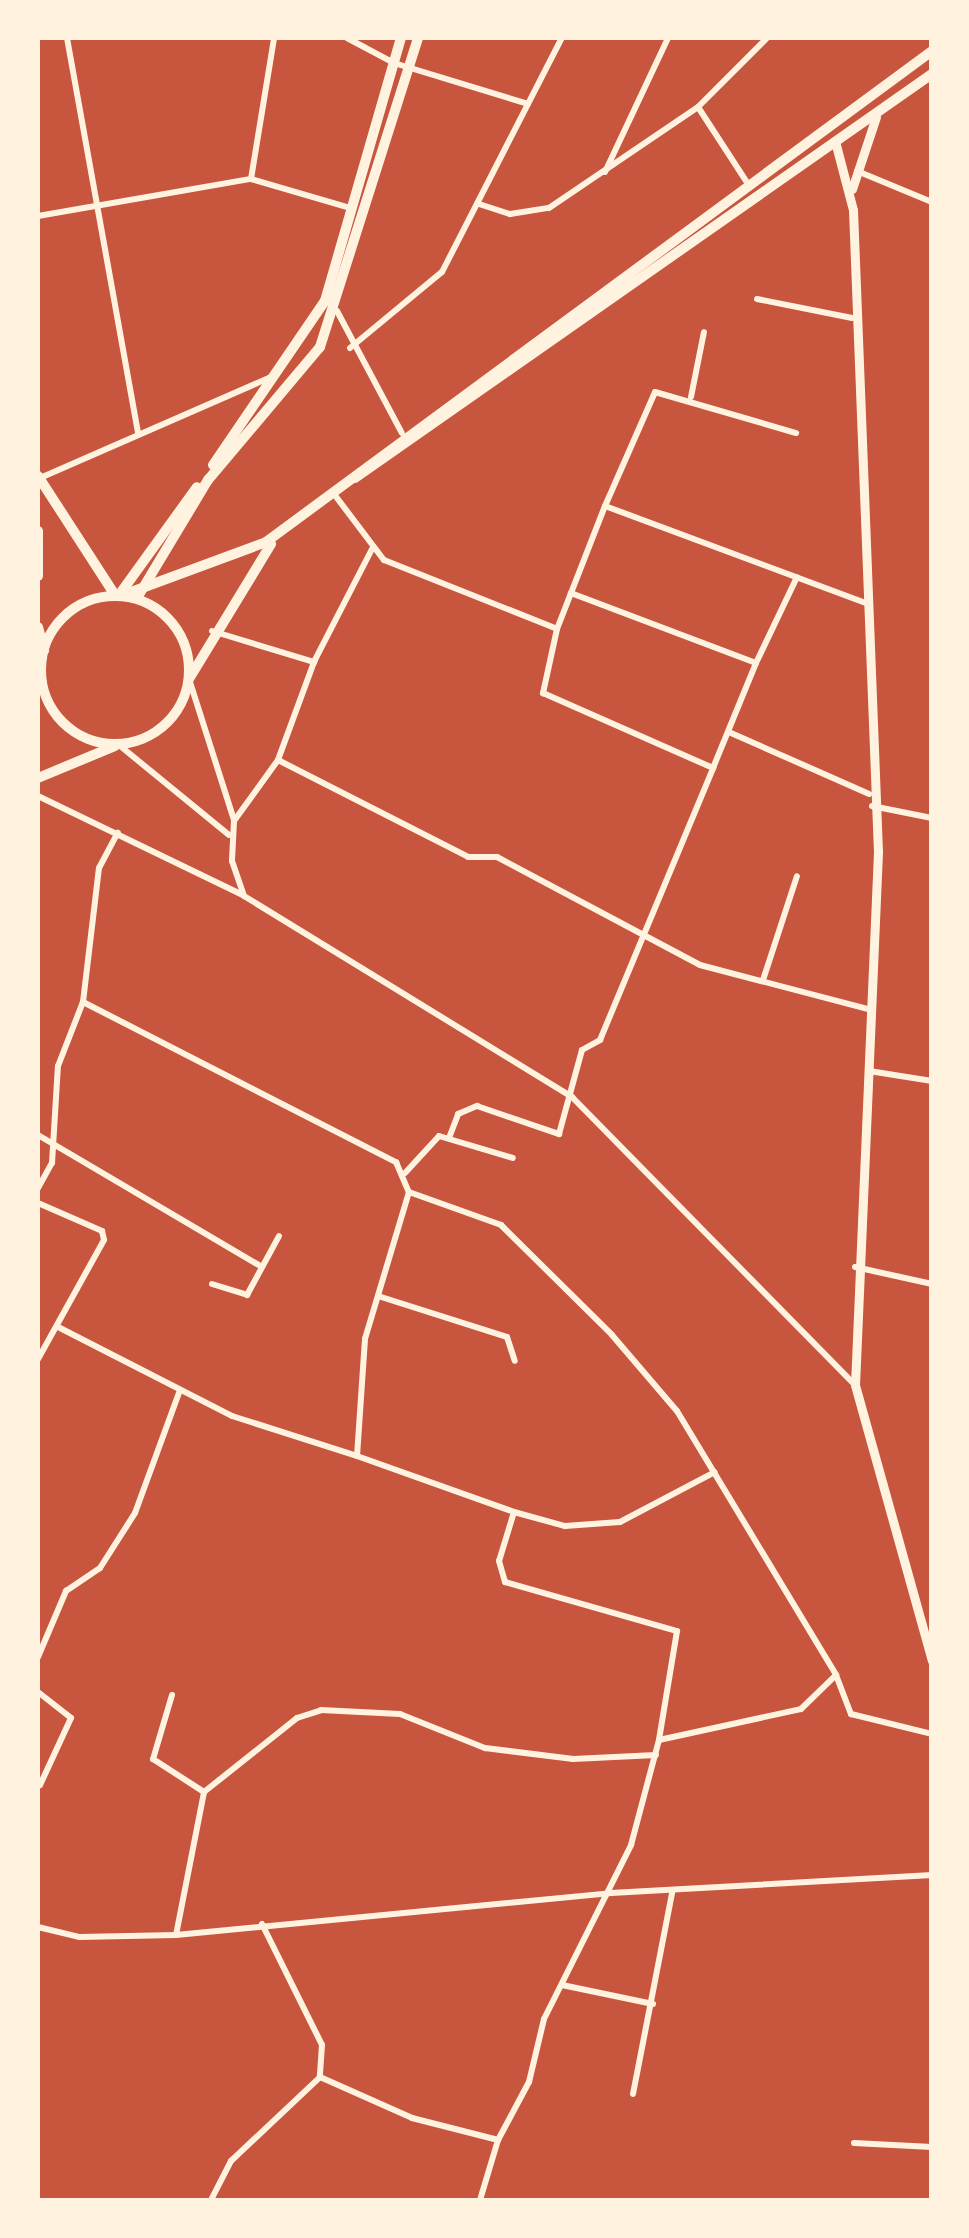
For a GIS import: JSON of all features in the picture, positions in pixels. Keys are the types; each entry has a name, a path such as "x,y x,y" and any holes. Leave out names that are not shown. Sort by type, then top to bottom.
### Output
{"main road":[{"path":"119,595 282,373 325,301 401,38"},
{"path":"137,598 208,480 290,392 337,310 418,38"},
{"path":"120,744 60,720 42,681 42,633 85,602 119,595 150,580 256,548 402,433 932,51"},
{"path":"38,778 158,732 190,680 212,631 267,547 334,493 836,145 932,74"},
{"path":"826,128 836,145"},
{"path":"38,477 119,595 137,598 183,638 190,680"},
{"path":"38,530 38,576"}],"street":[{"path":"67,38 138,433"},
{"path":"251,179 274,38"},
{"path":"347,38 394,63 528,104"},
{"path":"350,348 442,272 562,38"},
{"path":"605,174 668,38"},
{"path":"479,204 541,211 605,174 698,108 767,38"},
{"path":"698,108 748,184"},
{"path":"876,116 851,197 852,318 869,604 869,794 878,852 864,1071 855,1385 932,1660"},
{"path":"836,145 851,197"},
{"path":"856,171 932,202"},
{"path":"38,216 251,179 350,208"},
{"path":"756,299 852,318"},
{"path":"337,310 350,348 402,433"},
{"path":"691,397 704,332"},
{"path":"38,477 282,373"},
{"path":"713,768 543,694 557,629 653,394 691,397 796,432"},
{"path":"334,493 372,550 557,629"},
{"path":"605,506 869,604"},
{"path":"244,896 231,838 234,822 278,760 314,662 372,550"},
{"path":"449,1138 458,1114 477,1106 558,1136 582,1050 600,1040 731,733 756,663 797,577"},
{"path":"571,593 756,663"},
{"path":"212,631 314,662"},
{"path":"190,680 234,822"},
{"path":"731,733 869,794"},
{"path":"120,744 231,838"},
{"path":"278,760 439,843 497,857 647,932 700,965 868,1009"},
{"path":"38,796 244,896 572,1096 855,1385"},
{"path":"872,806 932,818"},
{"path":"38,1188 52,1140 58,1066 83,1002 99,868 118,833"},
{"path":"763,980 797,876"},
{"path":"83,1002 382,1149 404,1173 409,1192 378,1296 358,1456"},
{"path":"864,1071 932,1081"},
{"path":"38,1135 260,1265"},
{"path":"404,1173 429,1141 449,1138 514,1158"},
{"path":"409,1192 485,1216 541,1259 677,1411 836,1675 851,1714 932,1734"},
{"path":"38,1203 102,1231 60,1328 38,1359"},
{"path":"212,1284 247,1295 260,1265 280,1236"},
{"path":"856,1268 932,1284"},
{"path":"378,1296 507,1337 515,1361"},
{"path":"60,1328 179,1392 514,1512 606,1525 715,1472"},
{"path":"38,1657 66,1590 100,1568 136,1513 179,1392"},
{"path":"480,2200 498,2140 562,1985 611,1893 660,1740 677,1630 505,1582 499,1560 514,1512"},
{"path":"660,1740 801,1708 836,1675"},
{"path":"38,1692 66,1709 71,1725 40,1785"},
{"path":"172,1695 152,1756 204,1792"},
{"path":"176,1935 204,1792 320,1710 400,1714 507,1752 656,1755"},
{"path":"38,1928 79,1937 176,1935 611,1893 672,1893 932,1874"},
{"path":"633,2094 672,1893"},
{"path":"211,2200 230,2161 320,2077 322,2045 262,1924"},
{"path":"562,1985 653,2004"},
{"path":"320,2077 412,2118 498,2140"},
{"path":"854,2143 932,2148"}]}
